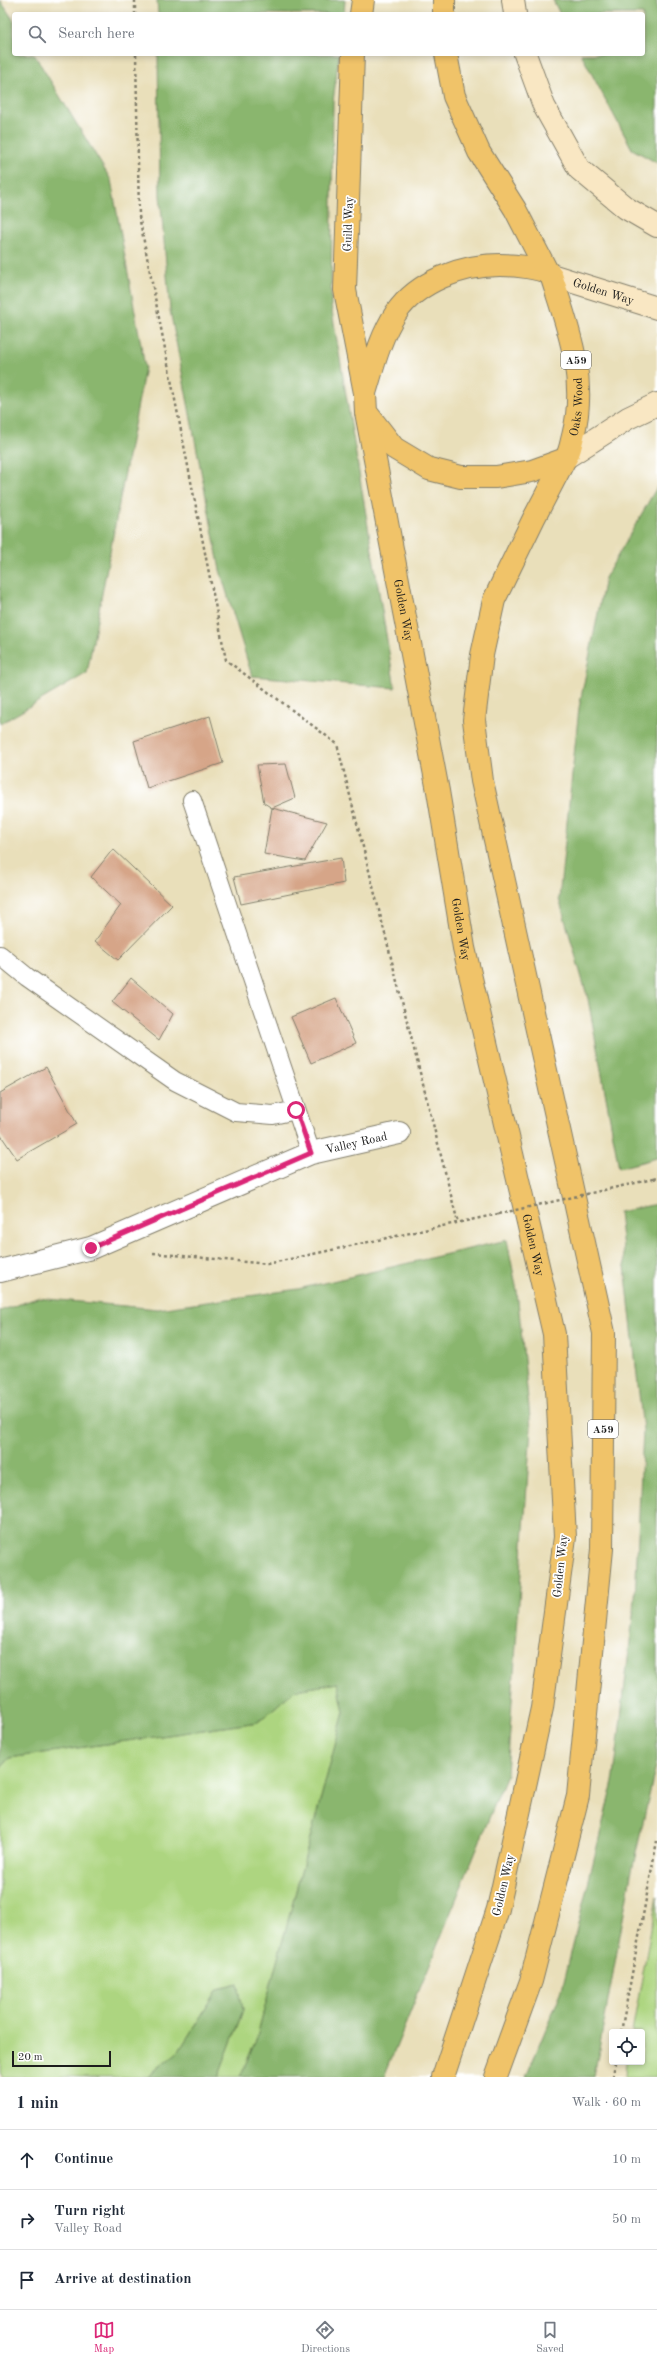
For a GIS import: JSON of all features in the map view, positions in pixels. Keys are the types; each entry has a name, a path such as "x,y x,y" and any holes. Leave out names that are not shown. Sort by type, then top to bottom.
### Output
{"highway":[{"path":"360,12 363,0"},
{"path":"444,0 444,12"},
{"name":"Guild Way","path":"353,56 346,290 365,403"},
{"name":"A59","path":"446,56 454,96 479,152 515,209 549,274"},
{"path":"549,274 516,265 487,265 449,274 416,290 396,314 378,351 365,403 394,448 429,469 461,477 496,477 532,471 566,458"},
{"name":"Oaks Wood","path":"549,274 573,342 579,384 576,424 566,458"},
{"name":"Golden Way","path":"365,403 436,784 464,948 554,1334 565,1537 542,1708 498,1909 443,2077"},
{"name":"A59","path":"496,2077 531,1981 578,1796 602,1549 604,1333 482,781 474,720 482,655 494,600 534,518 566,458"}],"main road":[{"path":"513,0 514,12"},
{"path":"526,56 544,106 579,169 626,208 657,226"},
{"name":"Golden Way","path":"549,274 657,308"},
{"path":"566,458 628,418 657,404"}],"street":[{"name":"Valley Road","path":"0,1271 91,1248 311,1153 399,1133"}],"lane":[{"path":"192,800 311,1153"},
{"path":"0,955 27,978 175,1081 236,1112 273,1115 296,1110"}],"path":[{"path":"135,0 136,12"},
{"path":"136,56 139,216 226,660 337,744 458,1222"},
{"path":"152,1253 267,1264 657,1178"},
{"path":"622,2029 657,1841"},
{"path":"613,2077 615,2065"}],"green space":[{"path":"0,0 12,18 12,56 35,56 111,180 145,367 87,673 0,724"},
{"path":"157,0 345,0 344,12 158,12"},
{"path":"553,0 657,0 657,163 632,149 582,56 645,56 645,12 559,12"},
{"path":"158,56 339,56 333,102 331,305 395,688 252,676 220,570 170,310 160,195"},
{"path":"657,487 657,1158 619,1168 588,999 559,899 579,708 605,578"},
{"path":"657,1204 657,1761 631,1875 594,2077 526,2077 562,1990 614,1777 635,1599 643,1430 619,1212"},
{"path":"507,1240 517,1291 531,1428 507,1774 384,2077 240,2077 256,2040 344,1712 338,1683 295,1690 258,1722 9,1758 0,1768 0,1311 37,1298 158,1309 298,1289"},
{"path":"338,1683 344,1712 256,2040 240,2077 218,2077 243,2011 238,1984 218,1989 179,2051 147,2077 3,2077 0,2072 0,1768 9,1758 258,1722 295,1690"},
{"path":"657,1897 657,2077 625,2077 626,2065 645,2065 645,2029 633,2029"},
{"path":"238,1984 243,2010 218,2077 147,2077 179,2051 218,1989"}],"building":[{"path":"210,716 223,763 147,788 134,741"},
{"path":"286,764 295,798 272,808 264,803 257,765"},
{"path":"272,808 327,822 305,861 264,854"},
{"path":"113,849 172,905 118,960 95,941 121,905 91,877"},
{"path":"341,858 344,883 241,904 234,877"},
{"path":"131,978 173,1014 159,1040 112,1002"},
{"path":"336,998 356,1043 311,1063 291,1017"},
{"path":"46,1067 77,1124 17,1159 0,1134 0,1093"}],"route":[{"path":"91,1248 311,1153 296,1110"}]}
